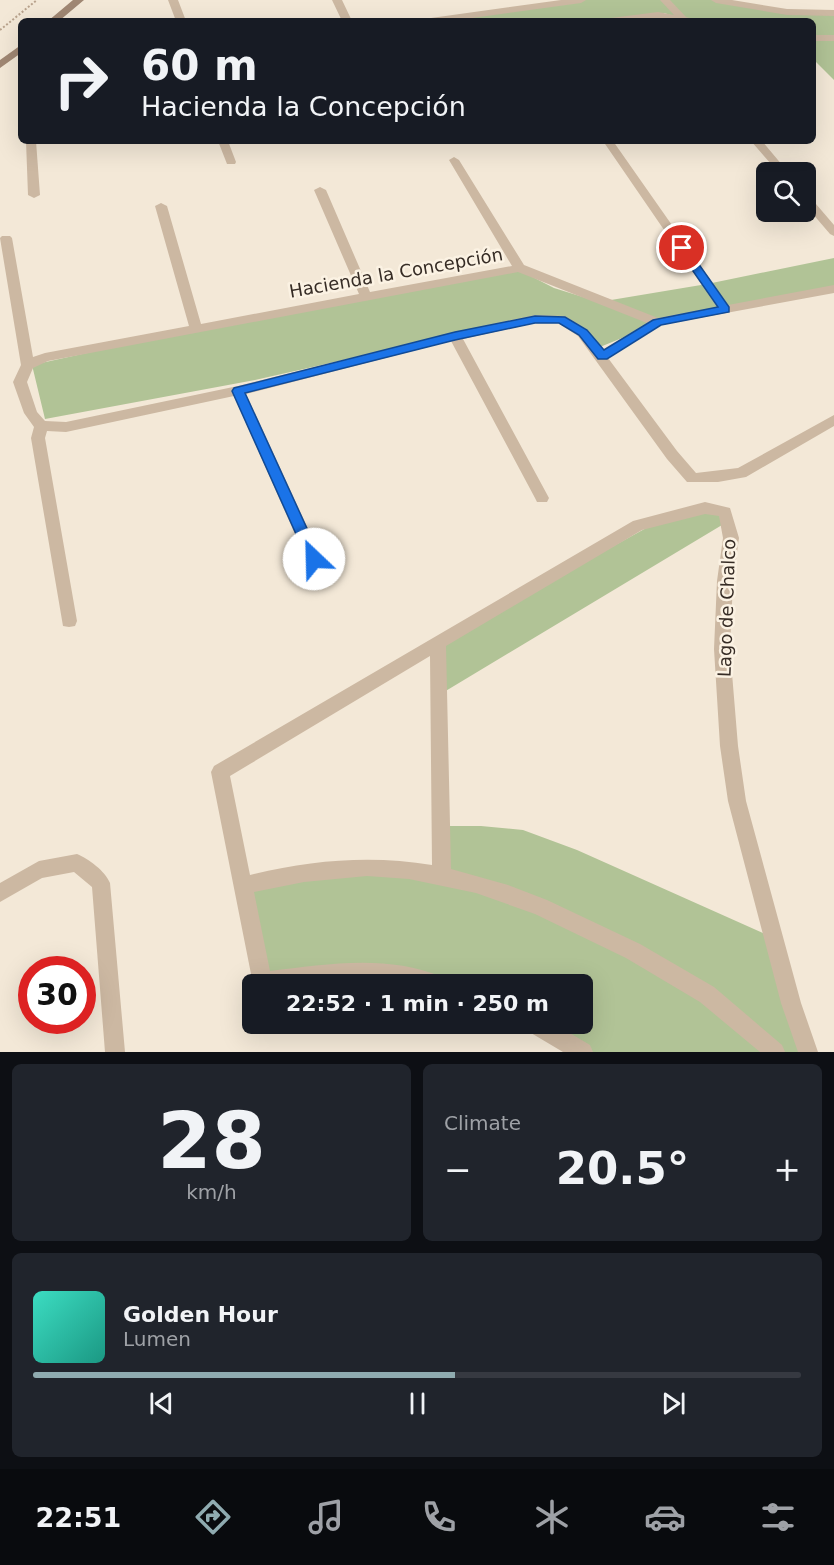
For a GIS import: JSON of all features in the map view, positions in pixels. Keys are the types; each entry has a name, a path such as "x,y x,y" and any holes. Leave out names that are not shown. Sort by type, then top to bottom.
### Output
{"street":[{"path":"57,18 79,0"},
{"path":"173,0 180,18"},
{"path":"337,0 346,18"},
{"path":"501,0 507,10"},
{"path":"452,18 581,0"},
{"path":"665,0 681,18"},
{"path":"716,0 787,12 834,13"},
{"path":"634,18 658,15 673,18"},
{"path":"816,38 834,38"},
{"path":"0,65 18,50"},
{"path":"31,144 34,195"},
{"path":"224,144 231,162"},
{"path":"610,144 725,310"},
{"path":"759,144 774,162"},
{"path":"454,160 519,268"},
{"path":"320,190 366,296"},
{"path":"160,206 196,327"},
{"path":"816,211 834,232"},
{"path":"6,238 28,365 20,382 31,412 41,426 38,438 69,621"},
{"name":"Hacienda la Concepción","path":"28,365 45,357 196,327 519,268 657,322"},
{"path":"603,356 657,322 834,289"},
{"path":"41,426 66,427 238,391 455,336 535,319 561,319 583,333 603,356 672,455 694,479 741,473 834,420"},
{"path":"455,336 542,498"},
{"path":"238,391 314,559"},
{"name":"Lago de Chalco","path":"260,974 220,772 638,525 705,508 725,512 731,538 725,581 722,649 729,746 737,801 788,992 808,1052"},
{"path":"438,644 442,877"},
{"path":"0,893 39,870 77,863 101,883 115,1052"},
{"path":"242,886 267,879 350,867 409,870 475,884 547,908 635,952 712,998 776,1052"},
{"name":"Lago de Chalco","path":"324,974 339,972 387,974"},
{"path":"552,1034 583,1052"}],"path":[{"path":"0,30 37,0"}],"green space":[{"path":"578,0 716,0 742,6 834,13 834,80 816,62 816,18 680,18 664,13 628,18 455,18"},
{"path":"834,258 834,288 661,322 600,347 591,336 565,319 530,318 255,380 45,419 32,365 196,329 519,270 554,288 599,302 707,284"},
{"path":"725,512 727,522 439,695 438,643 668,516"},
{"path":"441,826 481,826 523,830 577,850 772,937 808,1052 583,1052 552,1034 593,1034 593,974 260,974 242,886 349,867 442,877"}],"route":[{"path":"314,559 238,391 455,336 535,319 561,319 583,333 603,356 657,322 725,310 682,248"}]}
